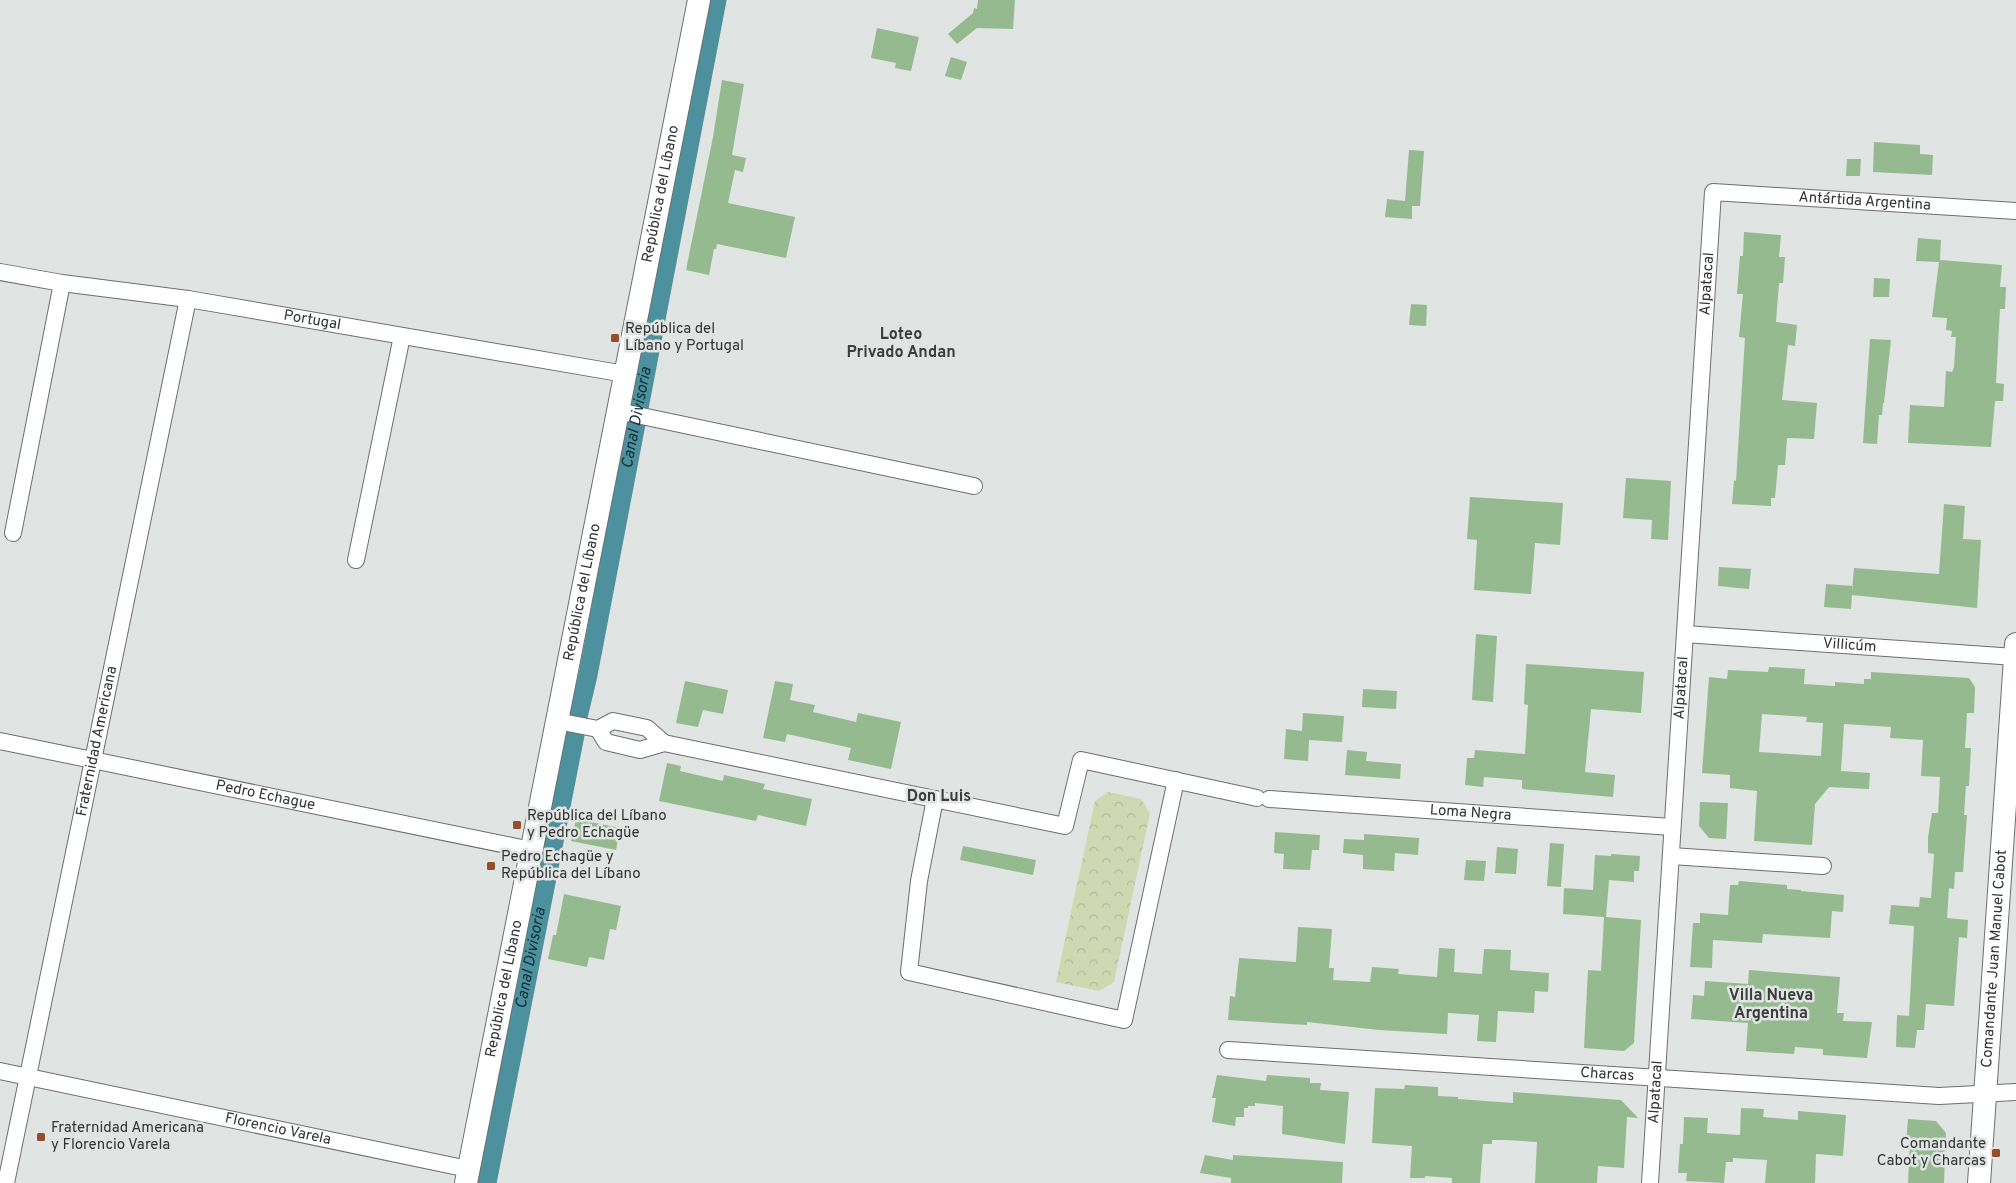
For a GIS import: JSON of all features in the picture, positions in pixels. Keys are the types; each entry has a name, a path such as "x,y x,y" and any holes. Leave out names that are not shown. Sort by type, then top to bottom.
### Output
{"main road":[{"name":"República del Líbano","path":"467,1176 699,0"},
{"name":"Comandante Juan Manuel Cabot","path":"1979,1183 2016,651"}],"street":[{"name":"Antártida Argentina","path":"1713,192 2016,211"},
{"name":"Alpatacal","path":"1650,1183 1713,192"},
{"name":"Portugal","path":"0,272 62,283 188,299 625,374"},
{"path":"13,533 62,283"},
{"name":"Fraternidad Americana","path":"6,1183 188,299"},
{"path":"356,560 402,336"},
{"path":"618,411 974,486"},
{"name":"Villicúm","path":"1685,634 2016,651"},
{"path":"557,720 598,729 613,720 647,728 664,743"},
{"path":"598,729 606,742 640,750 664,743 935,799 919,881 909,972 1124,1020 1176,780"},
{"name":"Pedro Echague","path":"0,742 531,850"},
{"name":"Loma Negra","path":"935,799 1066,826 1081,760 1263,798 1672,828"},
{"path":"1671,856 1823,866"},
{"name":"Charcas","path":"1228,1050 1939,1096 2016,1092"},
{"name":"Florencio Varela","path":"0,1071 467,1176"}],"green space":[{"path":"1108,792 1141,799 1150,813 1114,982 1099,991 1056,982 1095,801"}],"building":[{"path":"978,0 1015,0 1013,29 977,28 957,44 948,34 973,13 974,8 977,9"},
{"path":"877,28 919,37 911,71 895,68 896,63 871,58"},
{"path":"951,57 967,62 961,80 945,76"},
{"path":"722,80 744,84 732,155 746,158 743,172 735,170 728,203 795,217 786,258 717,244 716,249 714,249 709,275 686,270 713,137"},
{"path":"1874,142 1920,145 1920,154 1933,155 1932,175 1873,172"},
{"path":"1409,150 1424,151 1420,206 1412,206 1412,219 1385,217 1387,199 1405,201"},
{"path":"1847,159 1861,159 1860,176 1846,176"},
{"path":"1744,232 1781,235 1779,257 1785,257 1783,283 1779,283 1776,322 1797,325 1795,346 1788,345 1782,400 1817,403 1814,439 1787,438 1785,465 1778,465 1775,498 1771,498 1771,506 1732,504 1734,480 1736,481 1745,338 1739,337 1743,294 1737,294 1740,256 1743,256"},
{"path":"1918,238 1941,240 1940,260 2002,265 2000,287 2006,287 2005,309 2000,309 1996,383 2004,384 2003,401 1995,401 1991,447 1908,443 1910,405 1944,407 1946,371 1952,372 1954,367 1956,337 1951,337 1952,331 1946,330 1947,318 1932,317 1939,262 1916,261"},
{"path":"1874,278 1890,279 1889,297 1873,297"},
{"path":"1411,304 1427,305 1426,326 1409,325"},
{"path":"1870,339 1891,340 1884,403 1882,415 1879,415 1877,444 1863,443"},
{"path":"1626,478 1671,481 1668,540 1651,539 1652,520 1623,518"},
{"path":"1470,497 1563,503 1560,545 1535,543 1531,594 1474,590 1477,540 1467,539"},
{"path":"1944,504 1965,506 1963,539 1981,540 1977,608 1852,595 1851,609 1824,607 1826,584 1852,586 1854,568 1939,574"},
{"path":"1719,567 1751,569 1749,589 1718,586"},
{"path":"1476,634 1497,636 1493,702 1472,700"},
{"path":"1526,664 1644,672 1641,713 1591,709 1585,772 1615,775 1613,797 1522,789 1522,780 1484,777 1483,787 1465,785 1467,758 1474,758 1475,750 1525,754 1528,705 1524,704"},
{"path":"1769,667 1805,669 1804,684 1835,686 1835,682 1864,684 1864,679 1871,679 1871,672 1969,678 1975,687 1974,713 1967,713 1965,748 1971,748 1969,786 1966,786 1964,815 1967,815 1963,872 1955,872 1954,889 1949,888 1947,918 1968,920 1967,938 1959,937 1954,1006 1926,1004 1924,1030 1917,1030 1915,1048 1896,1047 1897,1015 1909,1016 1914,926 1889,924 1891,905 1919,907 1920,897 1931,898 1934,854 1928,853 1928,837 1932,813 1938,813 1940,777 1921,776 1923,740 1890,738 1891,727 1844,724 1841,771 1870,773 1869,789 1829,787 1815,804 1812,845 1754,841 1757,791 1730,788 1730,775 1702,773 1709,677 1727,679 1728,670 1768,672","holes":["1762,714 1807,717 1806,722 1823,723 1821,756 1759,752"]},
{"path":"685,681 728,690 723,714 703,710 698,727 676,723"},
{"path":"775,681 793,684 790,700 815,705 813,712 856,722 858,713 901,722 891,769 848,760 851,748 787,734 785,742 763,738"},
{"path":"1363,689 1397,691 1396,709 1362,707"},
{"path":"1303,713 1344,716 1342,742 1309,740 1308,761 1284,759 1286,729 1302,731"},
{"path":"1347,750 1367,752 1366,761 1401,764 1400,779 1345,775"},
{"path":"667,763 681,766 680,771 723,781 724,775 765,784 763,789 812,799 806,826 758,815 756,821 659,801"},
{"path":"1700,802 1728,803 1726,839 1709,838 1699,826"},
{"path":"576,819 620,828 616,850 571,841"},
{"path":"1275,832 1320,835 1319,850 1312,850 1310,870 1283,869 1284,854 1274,853"},
{"path":"1364,834 1419,838 1418,855 1395,853 1394,871 1363,869 1363,855 1343,853 1344,839 1364,840"},
{"path":"1550,843 1564,844 1561,887 1547,886"},
{"path":"963,846 1036,860 1033,875 960,860"},
{"path":"1497,847 1518,849 1516,874 1495,873"},
{"path":"1611,854 1640,856 1639,871 1634,871 1634,882 1609,880 1606,917 1641,920 1634,1043 1624,1051 1584,1048 1588,970 1601,971 1604,917 1563,914 1564,888 1593,890 1595,855 1611,856"},
{"path":"1466,860 1486,861 1484,881 1464,880"},
{"path":"1739,881 1787,885 1787,889 1844,895 1843,912 1832,911 1830,938 1763,934 1762,943 1713,940 1712,968 1690,967 1693,923 1700,923 1700,913 1728,915 1730,885 1738,885"},
{"path":"564,894 621,906 616,930 610,929 604,960 589,957 587,967 548,959 553,935 556,935"},
{"path":"1298,927 1332,929 1329,968 1334,968 1333,980 1370,982 1372,967 1399,969 1398,974 1437,977 1439,948 1455,949 1454,972 1482,974 1484,949 1511,950 1510,970 1549,973 1548,992 1535,991 1534,1013 1498,1011 1496,1042 1477,1041 1479,1015 1448,1013 1447,1034 1379,1030 1307,1022 1307,1025 1228,1020 1230,996 1235,997 1239,958 1296,962"},
{"path":"1749,970 1840,977 1837,1013 1844,1013 1843,1021 1872,1022 1867,1058 1823,1055 1823,1049 1795,1047 1794,1054 1746,1051 1748,1023 1691,1019 1693,995 1704,996 1705,981 1748,984"},
{"path":"1217,1075 1266,1081 1267,1075 1310,1078 1310,1083 1321,1083 1320,1090 1349,1092 1345,1144 1282,1134 1283,1106 1255,1103 1255,1106 1244,1108 1244,1117 1236,1117 1235,1126 1212,1122 1216,1098 1212,1098"},
{"path":"1405,1085 1438,1087 1438,1096 1513,1103 1513,1092 1621,1100 1638,1118 1627,1117 1624,1168 1598,1166 1597,1183 1535,1183 1537,1142 1506,1140 1492,1140 1492,1144 1483,1144 1480,1183 1452,1183 1452,1178 1425,1176 1425,1178 1410,1178 1412,1146 1372,1143 1375,1088 1404,1089"},
{"path":"1741,1108 1764,1109 1763,1117 1798,1120 1798,1111 1846,1115 1843,1156 1816,1154 1815,1183 1765,1183 1767,1160 1733,1158 1733,1162 1726,1162 1724,1183 1686,1181 1687,1173 1678,1173 1680,1144 1683,1144 1684,1117 1708,1118 1707,1133 1740,1135"},
{"path":"1908,1119 1936,1121 1946,1133 1944,1183 1908,1183 1910,1142 1906,1142"},
{"path":"1205,1155 1233,1160 1233,1155 1343,1162 1342,1183 1231,1183 1231,1178 1200,1173"}],"waterway":[{"name":"Canal Divisoria","path":"578,717 588,675 717,0"},
{"name":"Canal Divisoria","path":"487,1183 575,735"}],"place":[{"name":"República del Líbano y Portugal","path":"615,338"},
{"name":"República del Líbano y Pedro Echagüe","path":"517,825"},
{"name":"Pedro Echagüe y República del Líbano","path":"491,866"},
{"name":"Fraternidad Americana y Florencio Varela","path":"41,1137"},
{"name":"Comandante Cabot y Charcas","path":"1996,1153"}],"district":[{"name":"Loteo Privado Andan","path":"901,344"},
{"name":"Don Luis","path":"939,797"},
{"name":"Villa Nueva Argentina","path":"1771,1005"}]}
